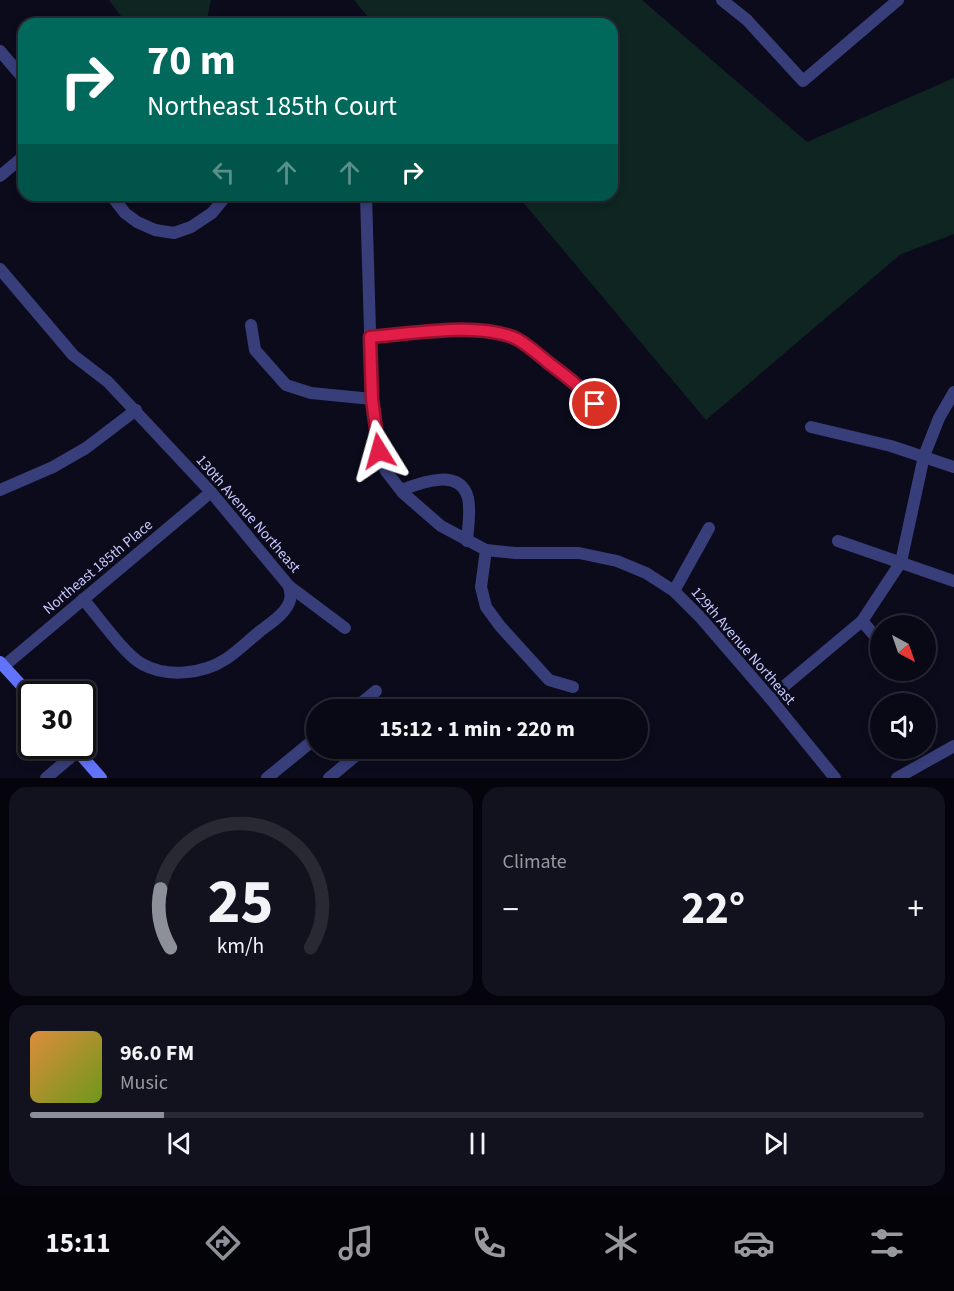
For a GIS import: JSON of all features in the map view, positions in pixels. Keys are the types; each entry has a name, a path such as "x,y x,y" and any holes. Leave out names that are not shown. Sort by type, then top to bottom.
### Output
{"street":[{"path":"722,0 747,20 803,81 898,0"},
{"path":"0,51 18,72"},
{"path":"0,176 18,161"},
{"path":"116,201 136,222 155,230 174,233 191,227 212,213 222,201"},
{"name":"129th Avenue Northeast","path":"366,201 372,399 379,451 386,471 401,490 441,526 486,550 515,553 579,553 617,561 646,573 674,591 701,618 770,698 835,778"},
{"name":"130th Avenue Northeast","path":"0,269 74,355 108,382 211,492 289,586 345,628"},
{"path":"251,325 255,350 286,385 311,393 372,399"},
{"path":"370,337 458,329 491,332 517,339 585,392 604,416"},
{"path":"770,698 862,621 901,562 924,456 939,418 954,392"},
{"path":"0,490 53,467 86,448 136,410"},
{"path":"811,427 891,446 954,467"},
{"path":"401,490 425,481 441,479 453,481 460,486 468,499 467,541"},
{"name":"Northeast 185th Place","path":"2,664 211,492"},
{"path":"674,591 709,528"},
{"path":"838,541 954,581"},
{"path":"486,550 481,587 486,607 500,626 549,680 573,687"},
{"path":"83,599 126,650 142,664 163,672 184,672 204,669 233,654 284,611 290,600 289,586"},
{"path":"862,621 870,630"},
{"path":"2,664 18,682"},
{"path":"366,699 376,691"},
{"path":"267,778 306,746"},
{"path":"897,778 954,746"},
{"path":"46,778 65,759"},
{"path":"85,759 101,778"},
{"path":"329,778 351,759"}],"green space":[{"path":"109,0 211,0 207,18 122,18"},
{"path":"354,0 642,0 807,142 954,78 954,234 901,254 706,420 522,201 618,201 618,18 369,18"}],"route":[{"path":"379,451 372,399 370,337 458,329 491,332 517,339 585,392 595,404"}]}
